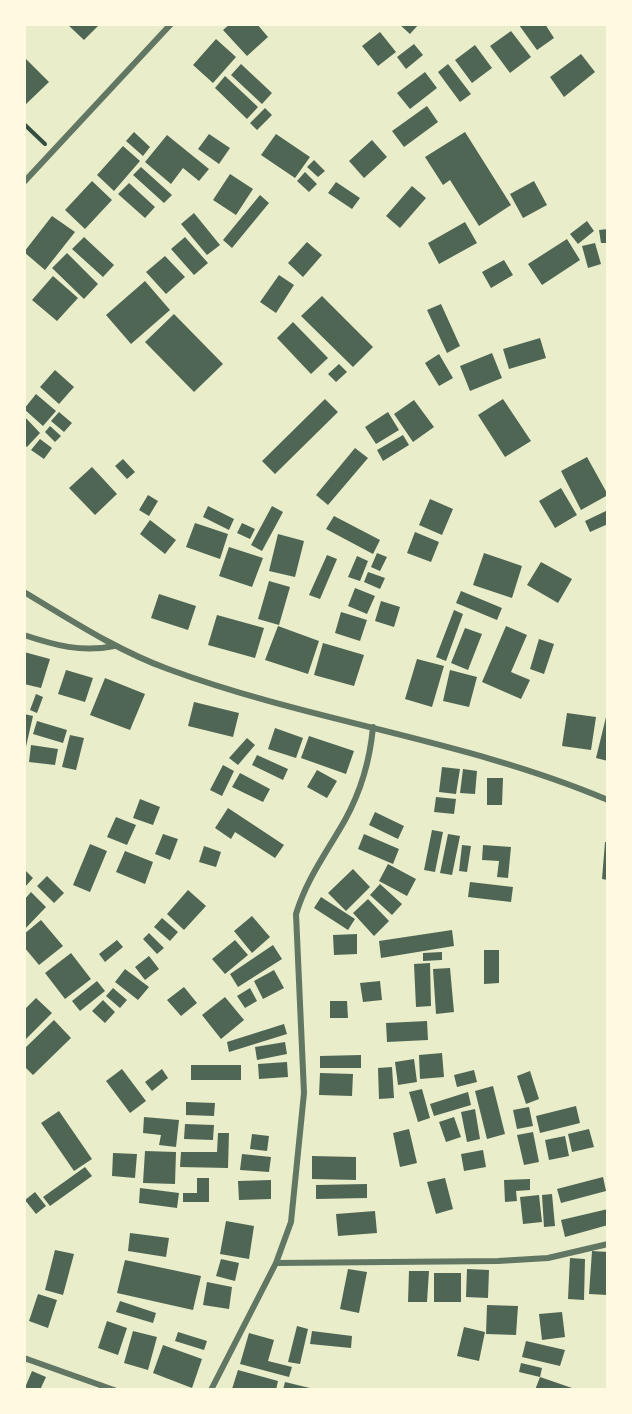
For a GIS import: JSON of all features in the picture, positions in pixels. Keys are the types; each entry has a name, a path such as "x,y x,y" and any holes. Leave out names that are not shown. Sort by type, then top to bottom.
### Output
{"street":[{"path":"24,182 171,24"},
{"path":"24,592 114,646 168,670 490,759 608,800"},
{"path":"24,635 78,649 96,650 114,646"},
{"path":"211,1390 276,1263 291,1222 304,1093 296,914 304,888 345,820 361,786 371,750 373,727"},
{"path":"276,1263 498,1262 548,1258 608,1244"},
{"path":"24,1358 114,1390"}],"path":[{"path":"24,123 52,151"}],"building":[{"path":"67,24 100,24 84,40"},
{"path":"230,24 257,24 268,37 247,56 223,30"},
{"path":"399,24 419,24 410,34"},
{"path":"545,24 554,38 537,50 519,25"},
{"path":"511,31 531,57 510,73 490,46"},
{"path":"380,32 396,52 378,66 362,46"},
{"path":"216,39 236,57 213,83 193,65"},
{"path":"414,44 423,55 406,69 397,57"},
{"path":"475,45 492,68 472,83 455,60"},
{"path":"581,54 595,72 564,97 550,77"},
{"path":"24,57 49,82 24,106"},
{"path":"241,64 272,93 262,104 231,75"},
{"path":"448,64 471,94 460,102 438,72"},
{"path":"425,72 437,88 410,109 397,93"},
{"path":"225,76 258,107 247,119 215,88"},
{"path":"427,106 438,122 404,147 392,131"},
{"path":"265,108 272,115 257,130 250,123"},
{"path":"134,132 150,147 143,156 126,141"},
{"path":"465,132 511,205 479,226 450,180 443,185 425,157"},
{"path":"209,134 230,148 219,164 198,149"},
{"path":"276,134 310,157 295,178 261,155"},
{"path":"167,135 209,169 199,181 183,168 171,184 145,162"},
{"path":"372,140 387,157 364,178 349,161"},
{"path":"123,146 140,161 114,191 97,175"},
{"path":"314,160 325,171 318,177 307,167"},
{"path":"141,167 172,195 164,203 133,175"},
{"path":"305,172 317,184 309,192 297,181"},
{"path":"230,174 253,189 236,215 213,200"},
{"path":"92,181 112,200 85,229 65,210"},
{"path":"534,181 547,205 523,218 510,194"},
{"path":"336,182 360,198 352,209 328,193"},
{"path":"129,183 155,207 145,218 118,194"},
{"path":"412,186 426,198 400,228 386,216"},
{"path":"260,195 269,203 232,248 223,240"},
{"path":"194,213 220,245 207,255 181,224"},
{"path":"52,216 75,232 45,270 24,252"},
{"path":"587,221 594,231 578,244 570,234"},
{"path":"465,222 477,243 439,264 428,243"},
{"path":"608,229 608,243 601,243 599,230"},
{"path":"84,237 114,265 103,277 72,249"},
{"path":"185,237 208,263 194,275 171,249"},
{"path":"567,239 580,260 542,285 528,264"},
{"path":"307,242 322,255 303,277 288,263"},
{"path":"595,243 601,264 588,268 582,246"},
{"path":"67,253 98,284 84,299 52,268"},
{"path":"165,256 185,277 166,294 146,272"},
{"path":"504,260 513,275 491,288 482,272"},
{"path":"279,275 294,285 276,313 260,302"},
{"path":"53,276 78,298 57,321 32,300"},
{"path":"145,281 170,310 131,344 106,315"},
{"path":"322,296 373,347 353,367 301,316"},
{"path":"441,304 460,346 447,353 427,310"},
{"path":"174,314 223,364 194,392 145,342"},
{"path":"293,322 328,358 311,374 277,338"},
{"path":"540,338 546,358 509,369 503,349"},
{"path":"492,353 502,378 470,391 460,366"},
{"path":"439,354 453,378 439,386 425,363"},
{"path":"339,364 347,372 336,382 328,374"},
{"path":"55,370 74,387 59,404 40,387"},
{"path":"36,394 56,411 43,426 24,409"},
{"path":"325,399 338,412 275,474 262,461"},
{"path":"503,399 531,441 505,457 478,415"},
{"path":"414,400 434,427 413,442 394,414"},
{"path":"59,412 72,423 64,432 51,421"},
{"path":"388,412 399,430 376,444 365,427"},
{"path":"24,416 40,433 27,447 24,444"},
{"path":"50,426 61,436 55,442 45,432"},
{"path":"403,435 409,445 383,461 377,450"},
{"path":"40,439 52,448 44,459 31,450"},
{"path":"355,448 368,458 328,505 316,495"},
{"path":"587,457 608,495 581,510 561,471"},
{"path":"123,459 135,472 127,479 115,466"},
{"path":"92,467 117,494 95,515 69,488"},
{"path":"561,488 577,515 555,528 539,501"},
{"path":"148,495 158,501 149,516 139,510"},
{"path":"430,499 453,509 442,535 419,525"},
{"path":"208,506 234,519 229,530 203,517"},
{"path":"272,506 283,512 262,551 251,545"},
{"path":"608,510 608,524 590,532 585,521"},
{"path":"334,516 380,540 373,554 326,529"},
{"path":"150,520 176,540 165,554 140,534"},
{"path":"195,523 228,534 220,559 186,547"},
{"path":"242,523 255,529 250,539 237,533"},
{"path":"415,532 439,542 431,562 407,553"},
{"path":"278,534 304,541 295,577 269,571"},
{"path":"229,547 263,558 252,587 219,576"},
{"path":"377,553 387,557 380,571 371,567"},
{"path":"484,553 522,566 512,598 473,585"},
{"path":"327,555 337,559 320,599 309,595"},
{"path":"357,556 368,561 360,581 348,577"},
{"path":"541,562 572,579 558,603 527,585"},
{"path":"368,572 385,578 380,589 364,582"},
{"path":"269,581 290,587 279,625 258,619"},
{"path":"355,588 375,596 367,614 348,606"},
{"path":"461,591 502,608 497,620 456,603"},
{"path":"159,594 196,606 188,630 151,618"},
{"path":"381,601 400,607 394,627 375,621"},
{"path":"454,610 463,614 446,661 436,657"},
{"path":"341,612 367,620 360,641 335,633"},
{"path":"217,615 264,628 255,658 208,645"},
{"path":"278,626 319,641 308,674 265,660"},
{"path":"506,626 527,635 511,672 530,680 521,699 482,682"},
{"path":"465,628 482,634 468,670 451,663"},
{"path":"539,639 554,644 544,674 530,669"},
{"path":"323,643 364,655 354,686 314,675"},
{"path":"24,652 50,659 41,688 24,684"},
{"path":"417,659 444,666 432,707 405,699"},
{"path":"66,670 93,678 85,702 58,694"},
{"path":"450,670 477,677 469,707 443,701"},
{"path":"105,678 145,694 130,730 90,715"},
{"path":"36,694 43,697 37,713 30,710"},
{"path":"194,702 239,713 233,737 188,726"},
{"path":"567,713 596,717 591,750 562,746"},
{"path":"608,713 608,761 596,758"},
{"path":"24,714 33,716 25,751 24,751"},
{"path":"37,721 67,730 63,743 33,734"},
{"path":"275,728 303,738 296,758 268,749"},
{"path":"70,735 84,738 76,770 62,767"},
{"path":"309,736 354,751 346,774 301,758"},
{"path":"247,738 255,745 238,765 229,758"},
{"path":"31,745 58,749 55,765 29,762"},
{"path":"257,755 288,769 283,780 252,765"},
{"path":"223,765 234,771 222,796 210,790"},
{"path":"442,767 460,769 456,794 439,792"},
{"path":"463,769 477,771 475,794 460,793"},
{"path":"317,770 337,781 327,798 307,787"},
{"path":"240,773 270,789 263,802 232,787"},
{"path":"487,778 503,778 502,805 487,805"},
{"path":"436,797 456,799 454,814 434,812"},
{"path":"140,799 160,807 153,825 133,818"},
{"path":"228,808 284,845 275,858 235,832 231,839 215,828"},
{"path":"375,812 404,826 398,839 369,825"},
{"path":"116,817 136,825 127,845 107,837"},
{"path":"432,830 443,832 435,872 424,870"},
{"path":"163,834 178,839 170,860 155,854"},
{"path":"364,834 399,849 393,864 358,849"},
{"path":"448,834 460,836 452,875 440,873"},
{"path":"605,842 608,842 608,880 602,879"},
{"path":"90,844 107,851 90,892 73,885"},
{"path":"462,845 471,846 467,872 459,871"},
{"path":"483,845 511,847 508,878 497,877 499,861 482,860"},
{"path":"204,846 221,852 216,867 199,862"},
{"path":"125,851 153,862 145,884 116,872"},
{"path":"388,864 416,879 407,896 379,881"},
{"path":"24,869 33,878 24,888"},
{"path":"353,869 370,887 346,911 328,893"},
{"path":"47,876 64,893 54,903 37,886"},
{"path":"470,882 513,887 511,902 468,897"},
{"path":"380,884 402,904 392,915 370,895"},
{"path":"188,890 206,906 184,930 167,914"},
{"path":"31,892 46,907 24,930 24,900"},
{"path":"321,897 355,919 348,930 314,908"},
{"path":"368,899 389,921 374,936 353,913"},
{"path":"252,916 270,937 252,953 234,931"},
{"path":"162,918 178,932 170,941 154,927"},
{"path":"41,920 63,946 39,965 24,947 24,934"},
{"path":"452,930 454,946 381,958 379,941"},
{"path":"149,933 164,948 157,954 143,939"},
{"path":"357,934 357,954 334,955 333,935"},
{"path":"117,940 123,947 105,962 99,954"},
{"path":"235,940 248,955 225,974 212,959"},
{"path":"273,945 282,959 238,987 230,974"},
{"path":"484,950 499,950 499,983 484,984"},
{"path":"442,952 442,960 423,961 423,953"},
{"path":"71,953 91,979 65,999 45,973"},
{"path":"149,956 159,969 145,980 135,967"},
{"path":"430,963 431,1006 416,1007 414,964"},
{"path":"450,968 454,1012 436,1014 433,969"},
{"path":"125,969 149,987 138,1000 115,982"},
{"path":"274,970 284,988 263,999 254,981"},
{"path":"97,981 105,991 80,1011 72,1001"},
{"path":"380,981 382,1000 363,1002 360,983"},
{"path":"184,987 197,1003 181,1016 167,1000"},
{"path":"113,988 127,1000 120,1008 106,996"},
{"path":"250,988 257,1001 245,1008 237,996"},
{"path":"225,997 244,1020 221,1039 202,1015"},
{"path":"36,998 52,1013 24,1041 24,1010"},
{"path":"103,1000 115,1012 105,1023 92,1011"},
{"path":"330,1001 347,1001 348,1018 330,1018"},
{"path":"54,1020 71,1038 33,1075 24,1066 24,1049"},
{"path":"427,1021 428,1040 387,1042 386,1023"},
{"path":"284,1024 287,1034 229,1052 227,1042"},
{"path":"285,1042 287,1054 257,1060 255,1047"},
{"path":"442,1053 444,1077 420,1079 419,1055"},
{"path":"361,1055 361,1068 320,1068 320,1056"},
{"path":"414,1059 417,1082 398,1085 395,1062"},
{"path":"287,1062 288,1077 259,1079 258,1064"},
{"path":"191,1065 241,1065 241,1080 191,1080"},
{"path":"392,1067 394,1098 379,1099 378,1068"},
{"path":"122,1069 146,1101 130,1113 106,1081"},
{"path":"162,1069 168,1078 152,1091 145,1082"},
{"path":"474,1070 477,1082 457,1087 454,1075"},
{"path":"530,1071 539,1099 526,1104 517,1076"},
{"path":"320,1073 353,1074 352,1096 319,1095"},
{"path":"493,1086 505,1134 487,1139 475,1091"},
{"path":"422,1089 430,1118 418,1122 409,1092"},
{"path":"468,1092 471,1105 434,1116 430,1104"},
{"path":"186,1102 215,1103 214,1116 186,1115"},
{"path":"576,1106 580,1123 540,1133 536,1116"},
{"path":"529,1107 533,1126 517,1129 513,1110"},
{"path":"475,1109 480,1139 467,1142 461,1112"},
{"path":"59,1111 92,1159 74,1171 41,1123"},
{"path":"144,1117 179,1120 176,1147 159,1145 161,1135 143,1133"},
{"path":"454,1117 461,1137 446,1142 439,1122"},
{"path":"185,1124 214,1125 213,1140 184,1139"},
{"path":"409,1129 417,1163 400,1167 393,1133"},
{"path":"589,1129 594,1147 572,1152 568,1134"},
{"path":"533,1132 539,1162 524,1165 517,1135"},
{"path":"218,1133 229,1133 228,1168 180,1167 181,1152 217,1152"},
{"path":"252,1134 269,1136 267,1151 250,1149"},
{"path":"565,1136 569,1156 549,1160 545,1140"},
{"path":"483,1150 486,1167 464,1171 461,1154"},
{"path":"145,1151 176,1152 175,1184 143,1183"},
{"path":"113,1153 137,1154 135,1178 112,1176"},
{"path":"242,1154 271,1157 269,1172 240,1170"},
{"path":"312,1156 356,1157 356,1180 312,1179"},
{"path":"85,1167 92,1176 50,1206 43,1197"},
{"path":"603,1177 606,1191 561,1203 557,1189"},
{"path":"197,1178 209,1178 209,1202 183,1202 183,1193 197,1193"},
{"path":"445,1178 453,1209 436,1214 427,1182"},
{"path":"530,1179 530,1190 516,1191 517,1201 505,1202 504,1180"},
{"path":"271,1180 271,1199 239,1200 238,1181"},
{"path":"367,1184 367,1198 316,1199 316,1185"},
{"path":"140,1188 179,1193 177,1208 139,1203"},
{"path":"35,1192 46,1206 36,1214 25,1200"},
{"path":"552,1194 555,1226 544,1227 542,1195"},
{"path":"539,1195 542,1222 523,1224 520,1197"},
{"path":"608,1209 608,1225 565,1237 561,1220"},
{"path":"375,1211 377,1233 338,1236 336,1214"},
{"path":"226,1221 254,1226 249,1259 220,1254"},
{"path":"130,1233 169,1238 166,1257 128,1251"},
{"path":"55,1250 74,1254 63,1295 45,1290"},
{"path":"592,1251 608,1252 607,1295 589,1294"},
{"path":"570,1258 585,1259 584,1300 568,1299"},
{"path":"221,1259 239,1263 235,1281 216,1276"},
{"path":"125,1260 201,1276 193,1310 117,1293"},
{"path":"348,1269 367,1272 359,1313 340,1309"},
{"path":"467,1269 489,1270 488,1298 466,1297"},
{"path":"409,1271 429,1271 427,1302 408,1302"},
{"path":"434,1273 461,1273 461,1302 434,1302"},
{"path":"207,1282 232,1287 229,1309 203,1305"},
{"path":"38,1294 57,1300 48,1328 29,1321"},
{"path":"120,1301 156,1313 153,1323 116,1312"},
{"path":"487,1305 518,1306 516,1335 486,1334"},
{"path":"562,1312 565,1337 542,1340 539,1314"},
{"path":"107,1321 127,1328 118,1355 98,1348"},
{"path":"297,1326 308,1329 300,1364 288,1362"},
{"path":"464,1327 485,1332 479,1361 457,1356"},
{"path":"133,1331 157,1337 148,1370 124,1363"},
{"path":"312,1331 352,1336 351,1348 310,1344"},
{"path":"178,1332 207,1341 204,1350 175,1341"},
{"path":"249,1333 274,1340 268,1361 292,1367 289,1377 240,1364"},
{"path":"526,1341 565,1350 560,1366 522,1357"},
{"path":"163,1345 202,1359 192,1388 153,1373"},
{"path":"521,1363 542,1368 540,1377 519,1372"},
{"path":"238,1370 278,1381 276,1390 232,1389"},
{"path":"32,1371 46,1377 40,1390 24,1390"},
{"path":"540,1377 572,1388 571,1390 535,1390"},
{"path":"285,1382 314,1389 314,1390 283,1390"}]}
